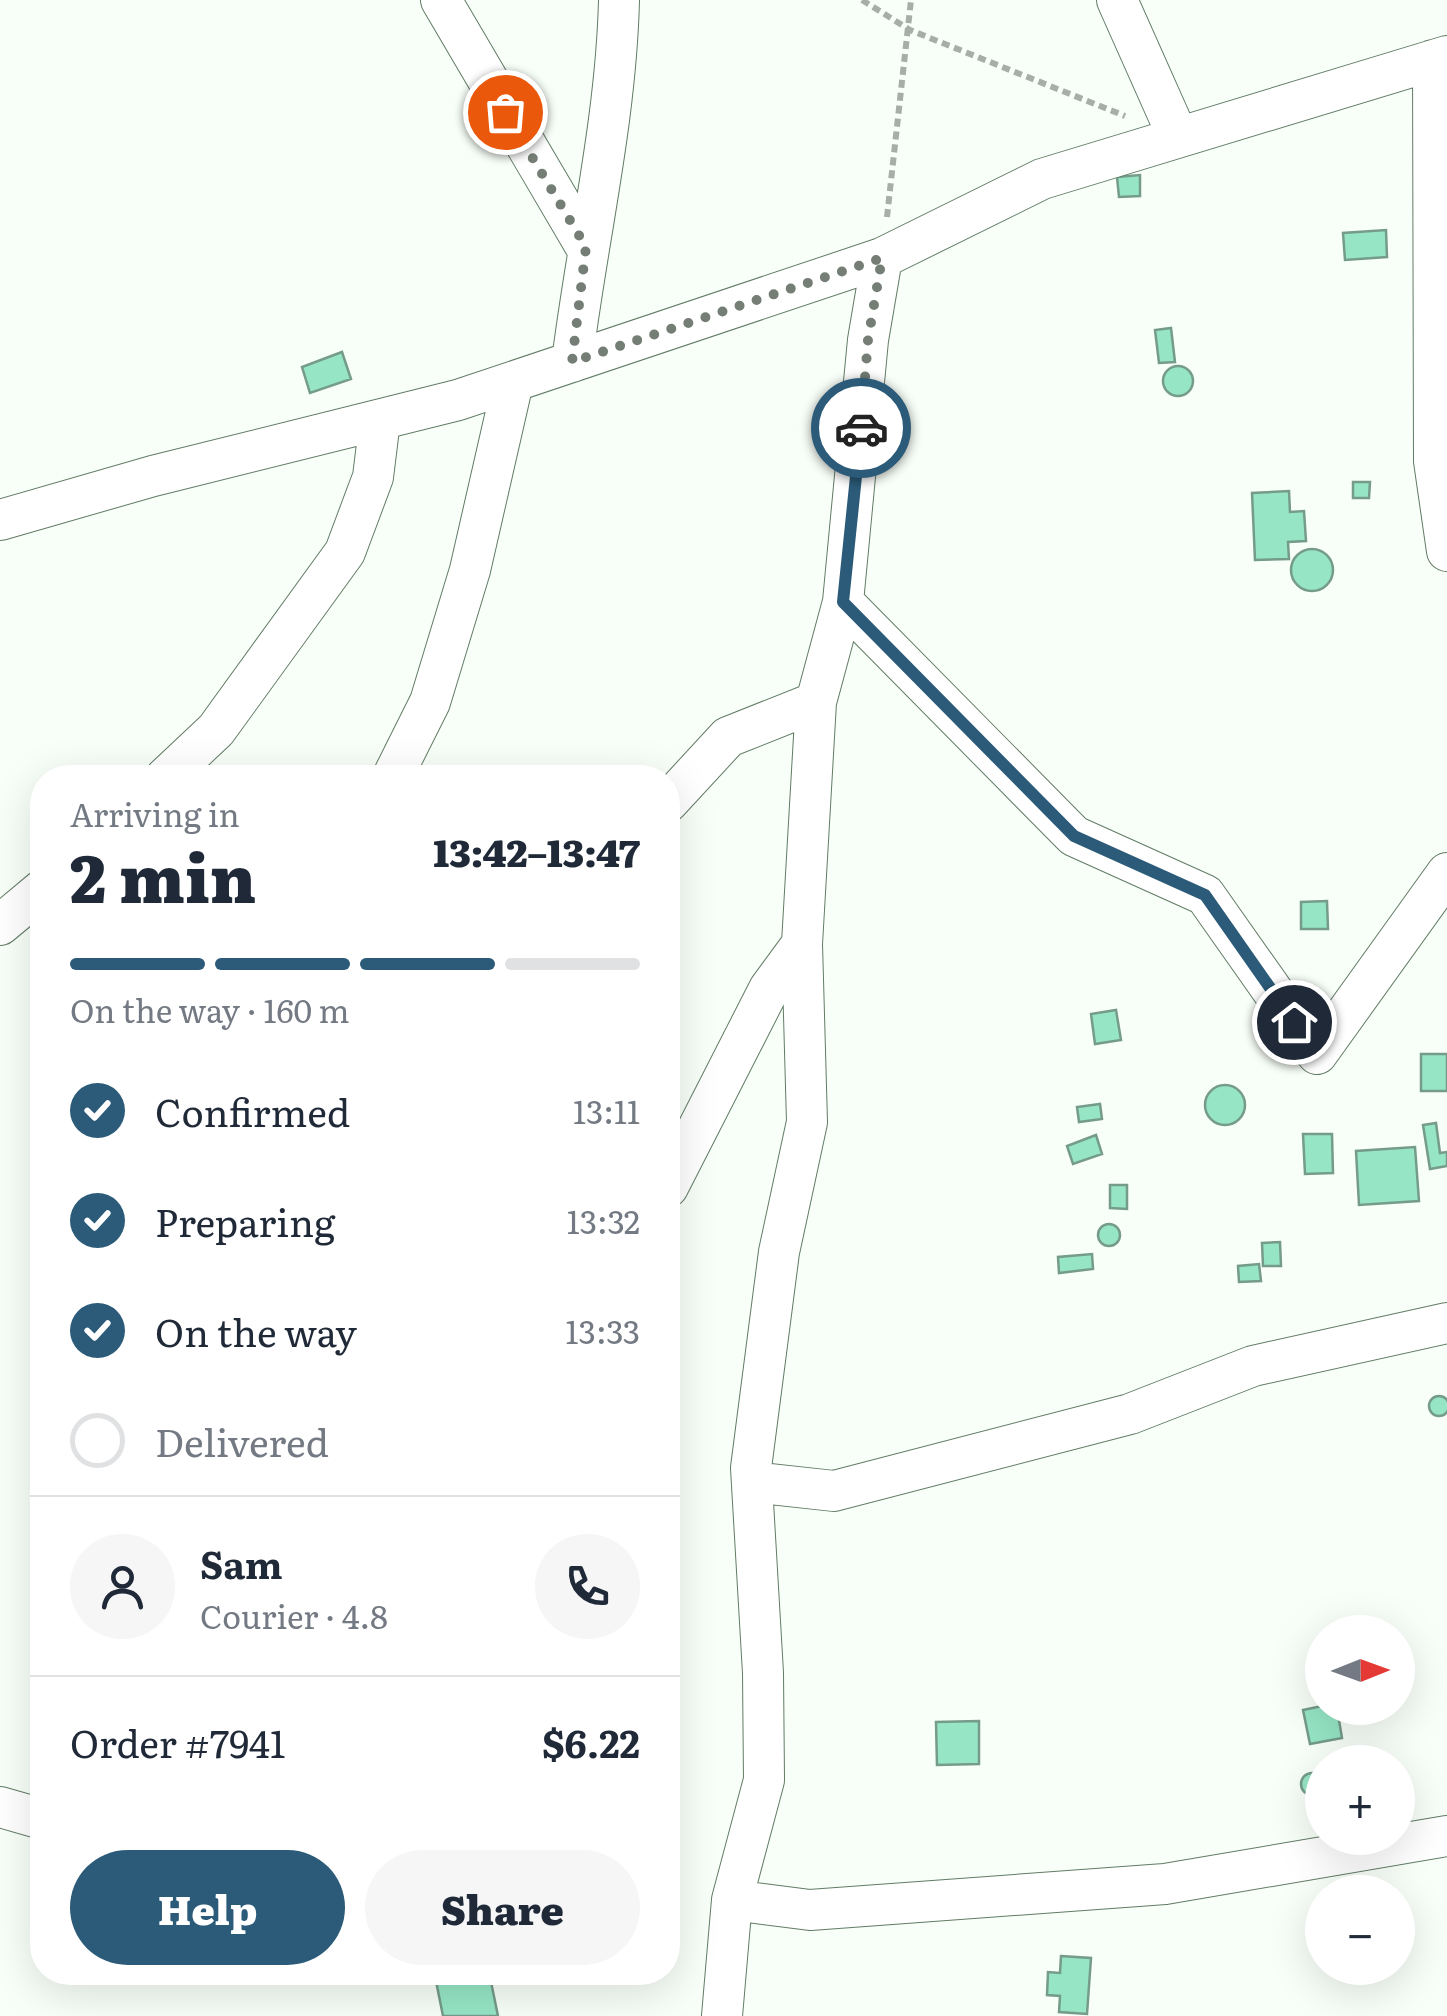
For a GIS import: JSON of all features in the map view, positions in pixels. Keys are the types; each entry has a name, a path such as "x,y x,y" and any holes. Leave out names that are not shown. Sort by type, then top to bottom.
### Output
{"street":[{"path":"441,0 586,247"},
{"path":"572,362 586,247 617,82 619,0"},
{"path":"1116,0 1178,138"},
{"path":"0,520 513,382 882,258 1042,179 1440,58 1441,460 1447,551"},
{"path":"722,2016 732,1900 764,1780 763,1673 752,1482 779,1252 807,1122 802,944 816,702 843,602 868,340 882,258"},
{"path":"398,765 430,702 470,570 513,382"},
{"path":"179,765 216,730 346,552 374,477 380,420"},
{"path":"843,602 1074,836 1205,895 1317,1054 1447,873"},
{"path":"680,789 728,738 816,702"},
{"path":"0,925 30,900"},
{"path":"680,1164 769,988 802,944"},
{"path":"752,1482 834,1491 1130,1414 1253,1366 1447,1323"},
{"path":"0,1807 30,1815"},
{"path":"732,1900 810,1910 1165,1884 1447,1836"}],"path":[{"path":"862,0 910,30 1178,138"},
{"path":"882,258 911,0"}],"building":[{"path":"1140,175 1140,196 1119,197 1117,177"},
{"path":"1386,230 1387,257 1345,260 1343,233"},
{"path":"1171,328 1175,362 1159,363 1155,330"},
{"path":"342,352 351,379 310,393 302,367"},
{"path":"1178,366 1189,370 1193,381 1189,392 1178,396 1167,392 1163,381 1167,370"},
{"path":"1353,482 1370,482 1369,498 1353,498"},
{"path":"1289,491 1290,512 1304,511 1306,541 1288,542 1289,559 1255,560 1252,493"},
{"path":"1312,549 1327,555 1333,570 1327,585 1312,591 1297,585 1291,570 1297,555"},
{"path":"1327,901 1328,929 1301,929 1301,902"},
{"path":"1116,1010 1121,1040 1095,1044 1091,1014"},
{"path":"1421,1054 1447,1054 1447,1091 1421,1091"},
{"path":"1225,1085 1239,1091 1245,1105 1239,1119 1225,1125 1211,1119 1205,1105 1211,1091"},
{"path":"1100,1104 1102,1119 1079,1122 1077,1107"},
{"path":"1436,1123 1440,1153 1447,1152 1447,1166 1430,1169 1423,1125"},
{"path":"1303,1134 1332,1134 1333,1173 1305,1174"},
{"path":"1096,1135 1102,1154 1073,1164 1067,1146"},
{"path":"1415,1147 1419,1201 1359,1205 1356,1151"},
{"path":"1110,1185 1127,1185 1127,1209 1110,1208"},
{"path":"1105,1224 1113,1224 1120,1235 1113,1246 1105,1246 1098,1239 1098,1231"},
{"path":"1280,1242 1281,1266 1263,1266 1262,1243"},
{"path":"1092,1254 1093,1269 1059,1273 1058,1257"},
{"path":"1259,1264 1261,1281 1239,1282 1238,1266"},
{"path":"1432,1399 1446,1399 1446,1413 1432,1413"},
{"path":"979,1721 979,1764 937,1765 936,1722"},
{"path":"1306,1725 1340,1725 1342,1738 1310,1744"},
{"path":"1061,1956 1091,1958 1087,2014 1059,2012 1060,1996 1047,1995 1048,1972 1060,1973"},
{"path":"437,1985 492,1985 498,2016 443,2016"}],"way so far":[{"path":"505,112 586,247 572,362 882,258 868,340 861,428"}],"route":[{"path":"861,428 843,602 1074,836 1205,895 1294,1022"}]}
